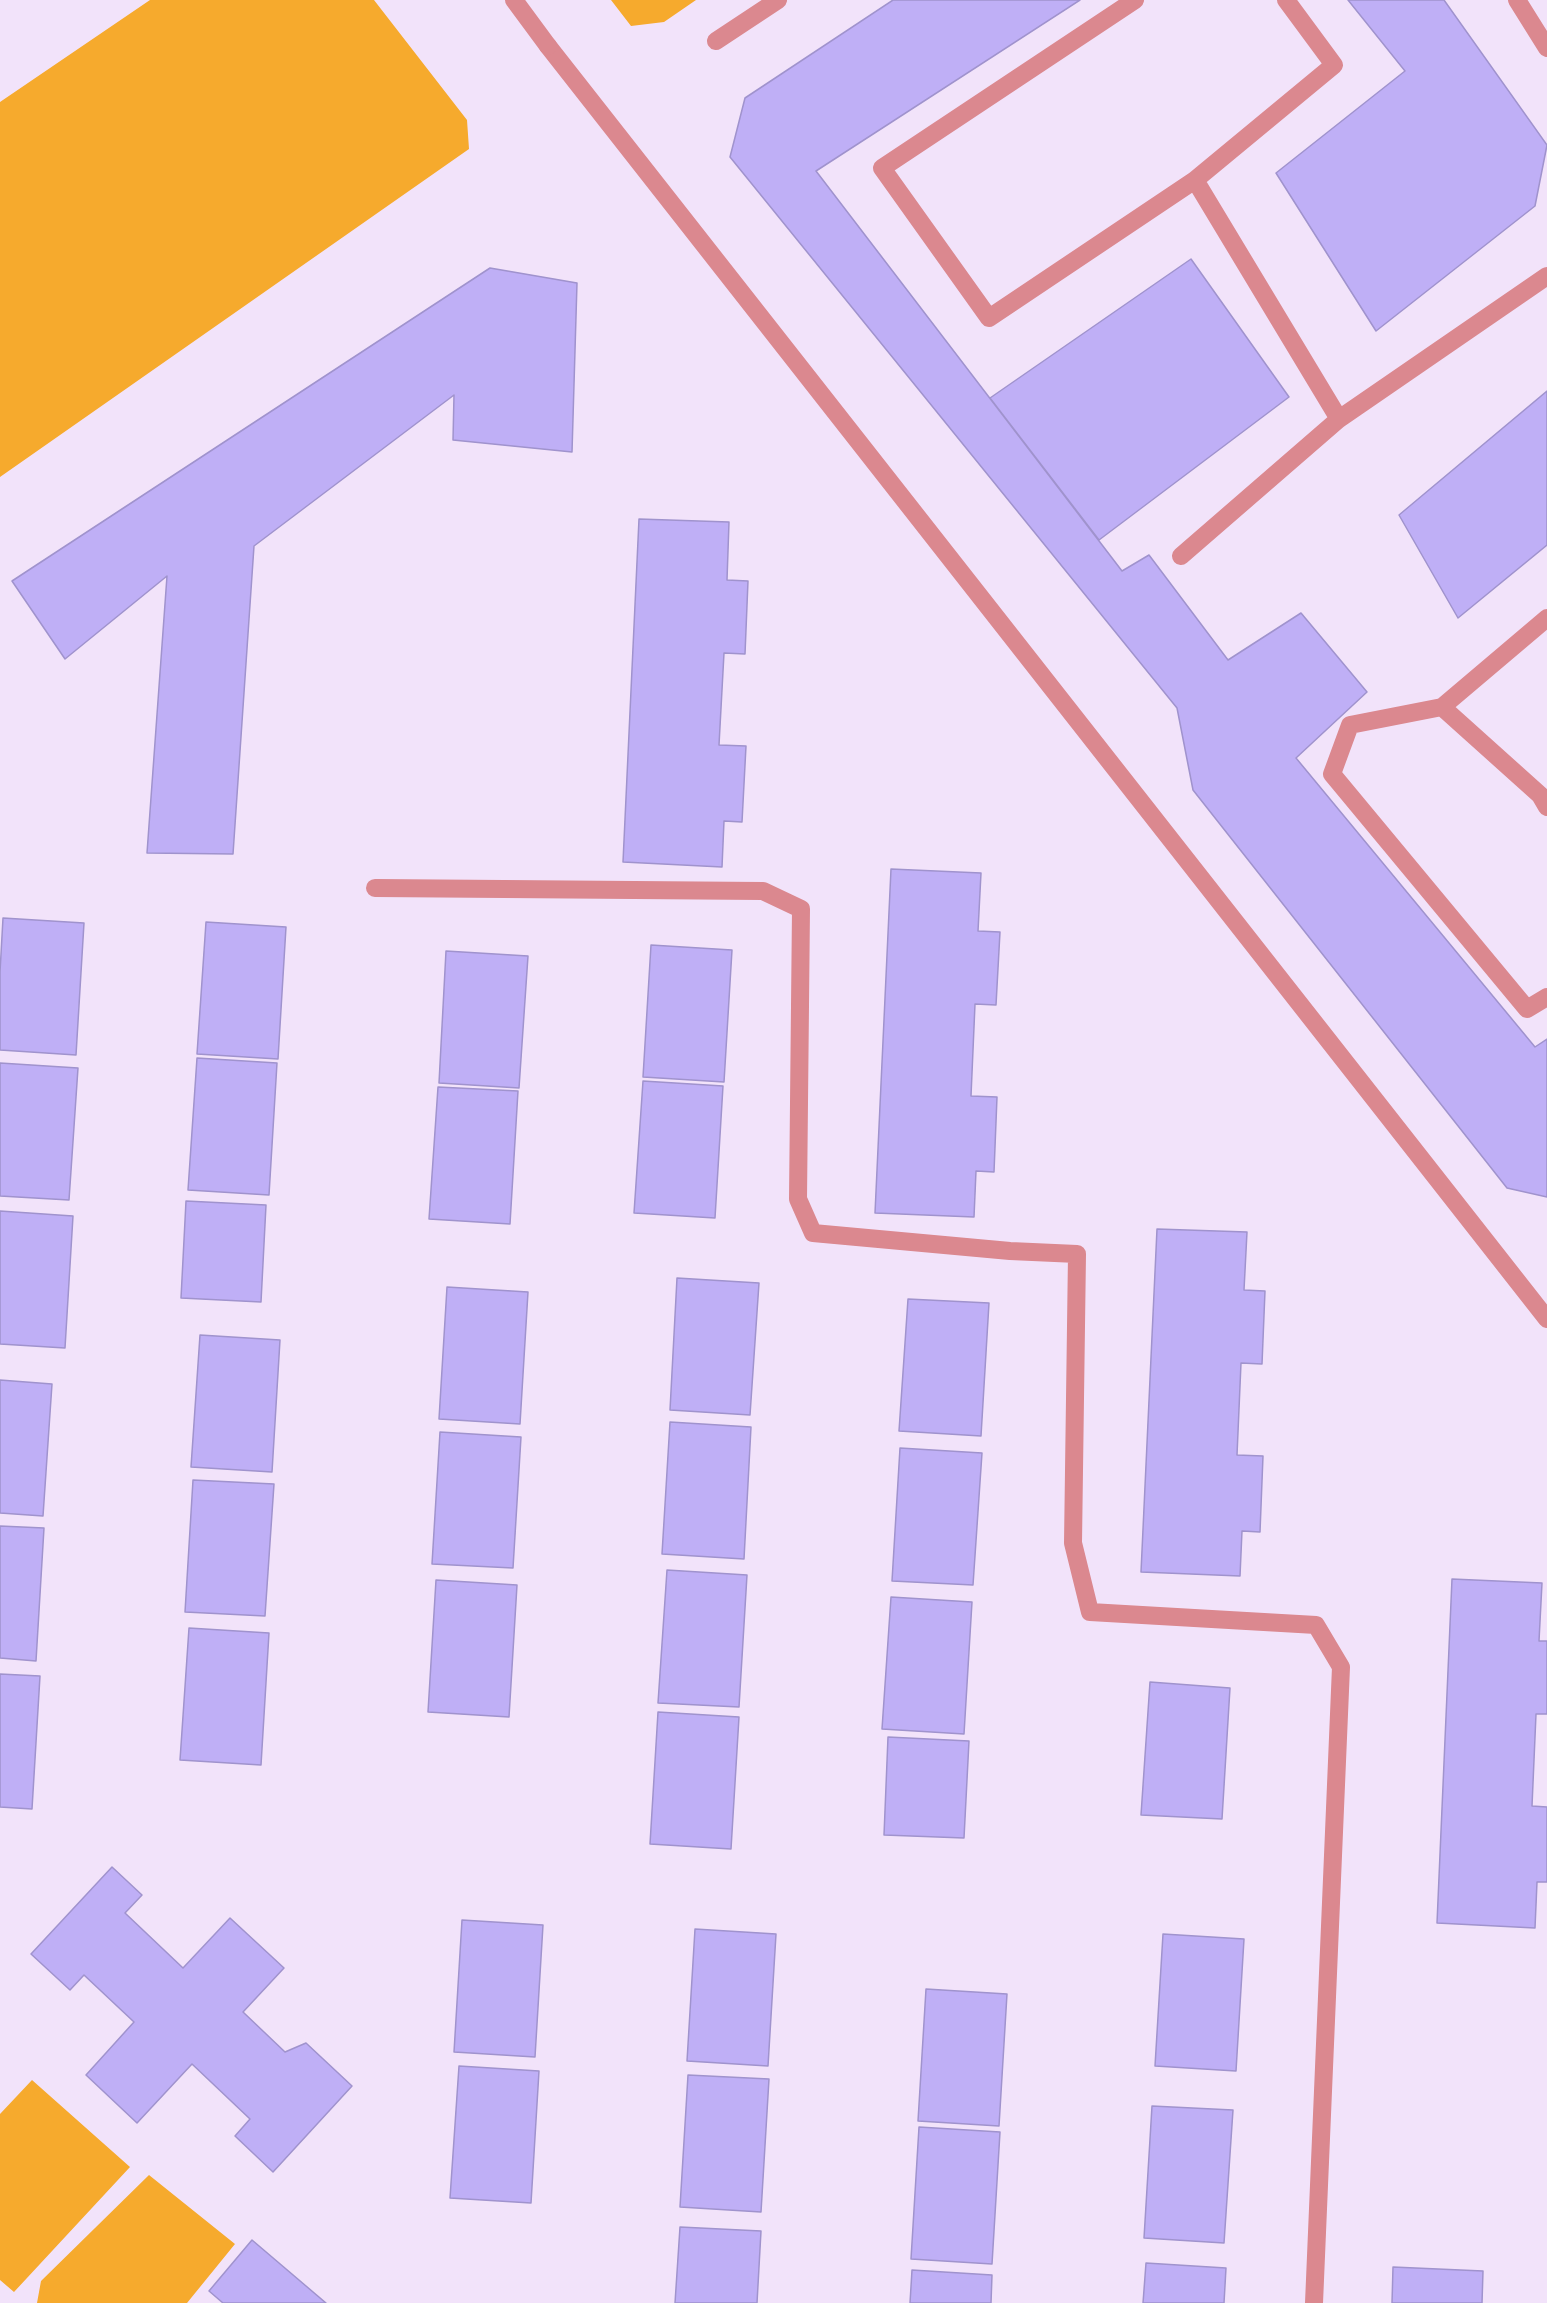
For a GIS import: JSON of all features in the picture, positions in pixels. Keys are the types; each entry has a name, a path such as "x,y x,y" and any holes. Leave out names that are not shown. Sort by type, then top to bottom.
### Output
{"street":[{"path":"514,0 1547,1319"},
{"path":"716,41 778,0"},
{"path":"1135,0 882,168 989,318 1195,180 1334,65 1286,0"},
{"path":"1517,0 1547,48"},
{"path":"1195,180 1339,419"},
{"path":"1181,556 1339,419 1547,276"},
{"path":"1547,618 1442,707 1350,725 1332,774 1527,1009 1547,997"},
{"path":"1442,707 1540,795 1547,807"},
{"path":"375,888 763,891 801,909 798,1199 813,1233 1010,1251 1077,1254 1073,1543 1090,1612 1316,1626 1341,1667 1314,2303"}],"shaded area":[{"path":"150,0 374,0 467,120 469,149 0,477 0,102"},
{"path":"611,0 696,0 664,22 631,26"},
{"path":"32,2080 130,2167 14,2292 0,2280 0,2114"},
{"path":"149,2175 235,2244 187,2303 37,2303 41,2281"}],"building":[{"path":"893,0 1080,0 816,171 1122,571 1149,555 1228,660 1301,613 1367,692 1296,758 1535,1047 1547,1039 1547,1197 1507,1188 1193,790 1177,708 730,157 745,98"},
{"path":"1348,0 1444,0 1547,145 1535,206 1376,331 1276,173 1405,71"},
{"path":"1191,259 1289,397 1099,540 990,398"},
{"path":"490,268 577,283 572,452 453,440 454,395 254,546 233,854 147,853 167,576 65,659 12,581"},
{"path":"1547,391 1547,545 1458,618 1399,515"},
{"path":"639,519 729,522 727,580 748,581 745,654 724,653 719,745 746,746 742,822 724,821 722,867 623,862"},
{"path":"891,869 981,873 978,931 1000,932 996,1005 975,1004 971,1096 997,1097 994,1172 976,1171 974,1217 875,1213"},
{"path":"3,918 84,923 76,1055 0,1050"},
{"path":"206,922 286,927 278,1059 197,1054"},
{"path":"651,945 732,950 724,1082 643,1077"},
{"path":"446,951 528,956 519,1088 439,1083"},
{"path":"197,1058 277,1063 269,1195 188,1190"},
{"path":"0,1063 78,1068 69,1200 0,1196"},
{"path":"643,1081 723,1086 715,1218 634,1213"},
{"path":"438,1087 518,1091 510,1224 429,1219"},
{"path":"186,1201 266,1205 261,1302 181,1298"},
{"path":"0,1211 73,1216 65,1348 0,1344"},
{"path":"1157,1229 1247,1232 1244,1290 1265,1291 1262,1364 1241,1363 1237,1455 1263,1456 1260,1532 1242,1531 1240,1576 1141,1572"},
{"path":"677,1278 759,1283 750,1415 670,1410"},
{"path":"447,1287 528,1292 520,1424 439,1419"},
{"path":"908,1299 989,1303 981,1436 899,1431"},
{"path":"200,1335 280,1340 272,1472 191,1467"},
{"path":"0,1380 52,1384 43,1516 0,1513"},
{"path":"670,1422 751,1427 744,1559 662,1554"},
{"path":"440,1432 521,1437 513,1568 432,1564"},
{"path":"900,1448 982,1453 973,1585 892,1581"},
{"path":"193,1480 274,1484 265,1616 185,1612"},
{"path":"0,1526 44,1528 36,1661 0,1658"},
{"path":"667,1570 747,1575 739,1707 658,1703"},
{"path":"1452,1579 1542,1583 1539,1641 1547,1641 1547,1714 1536,1714 1532,1806 1547,1807 1547,1882 1537,1882 1535,1928 1437,1923"},
{"path":"436,1580 517,1585 509,1717 428,1712"},
{"path":"891,1597 972,1602 964,1734 882,1729"},
{"path":"189,1628 269,1633 261,1765 180,1760"},
{"path":"0,1674 40,1676 32,1809 0,1807"},
{"path":"1150,1682 1230,1688 1222,1819 1141,1815"},
{"path":"658,1712 739,1717 731,1849 650,1844"},
{"path":"888,1737 969,1741 964,1838 884,1835"},
{"path":"112,1867 142,1895 125,1913 183,1968 230,1918 284,1968 243,2012 285,2052 306,2043 352,2086 273,2172 235,2136 250,2119 192,2064 137,2123 86,2075 134,2022 84,1975 70,1990 31,1954"},
{"path":"462,1920 543,1925 535,2057 454,2052"},
{"path":"695,1929 776,1934 768,2066 687,2061"},
{"path":"1163,1934 1244,1939 1236,2071 1155,2066"},
{"path":"926,1989 1007,1994 999,2126 918,2121"},
{"path":"459,2066 539,2071 531,2203 450,2198"},
{"path":"688,2075 769,2079 761,2212 680,2207"},
{"path":"1152,2106 1233,2110 1224,2243 1144,2238"},
{"path":"919,2127 1000,2132 992,2264 911,2259"},
{"path":"680,2227 761,2231 757,2303 675,2303"},
{"path":"252,2240 326,2303 223,2303 209,2291"},
{"path":"1146,2263 1226,2268 1224,2303 1143,2303"},
{"path":"1393,2267 1483,2271 1482,2303 1392,2303"},
{"path":"912,2270 992,2275 991,2303 910,2303"}]}
